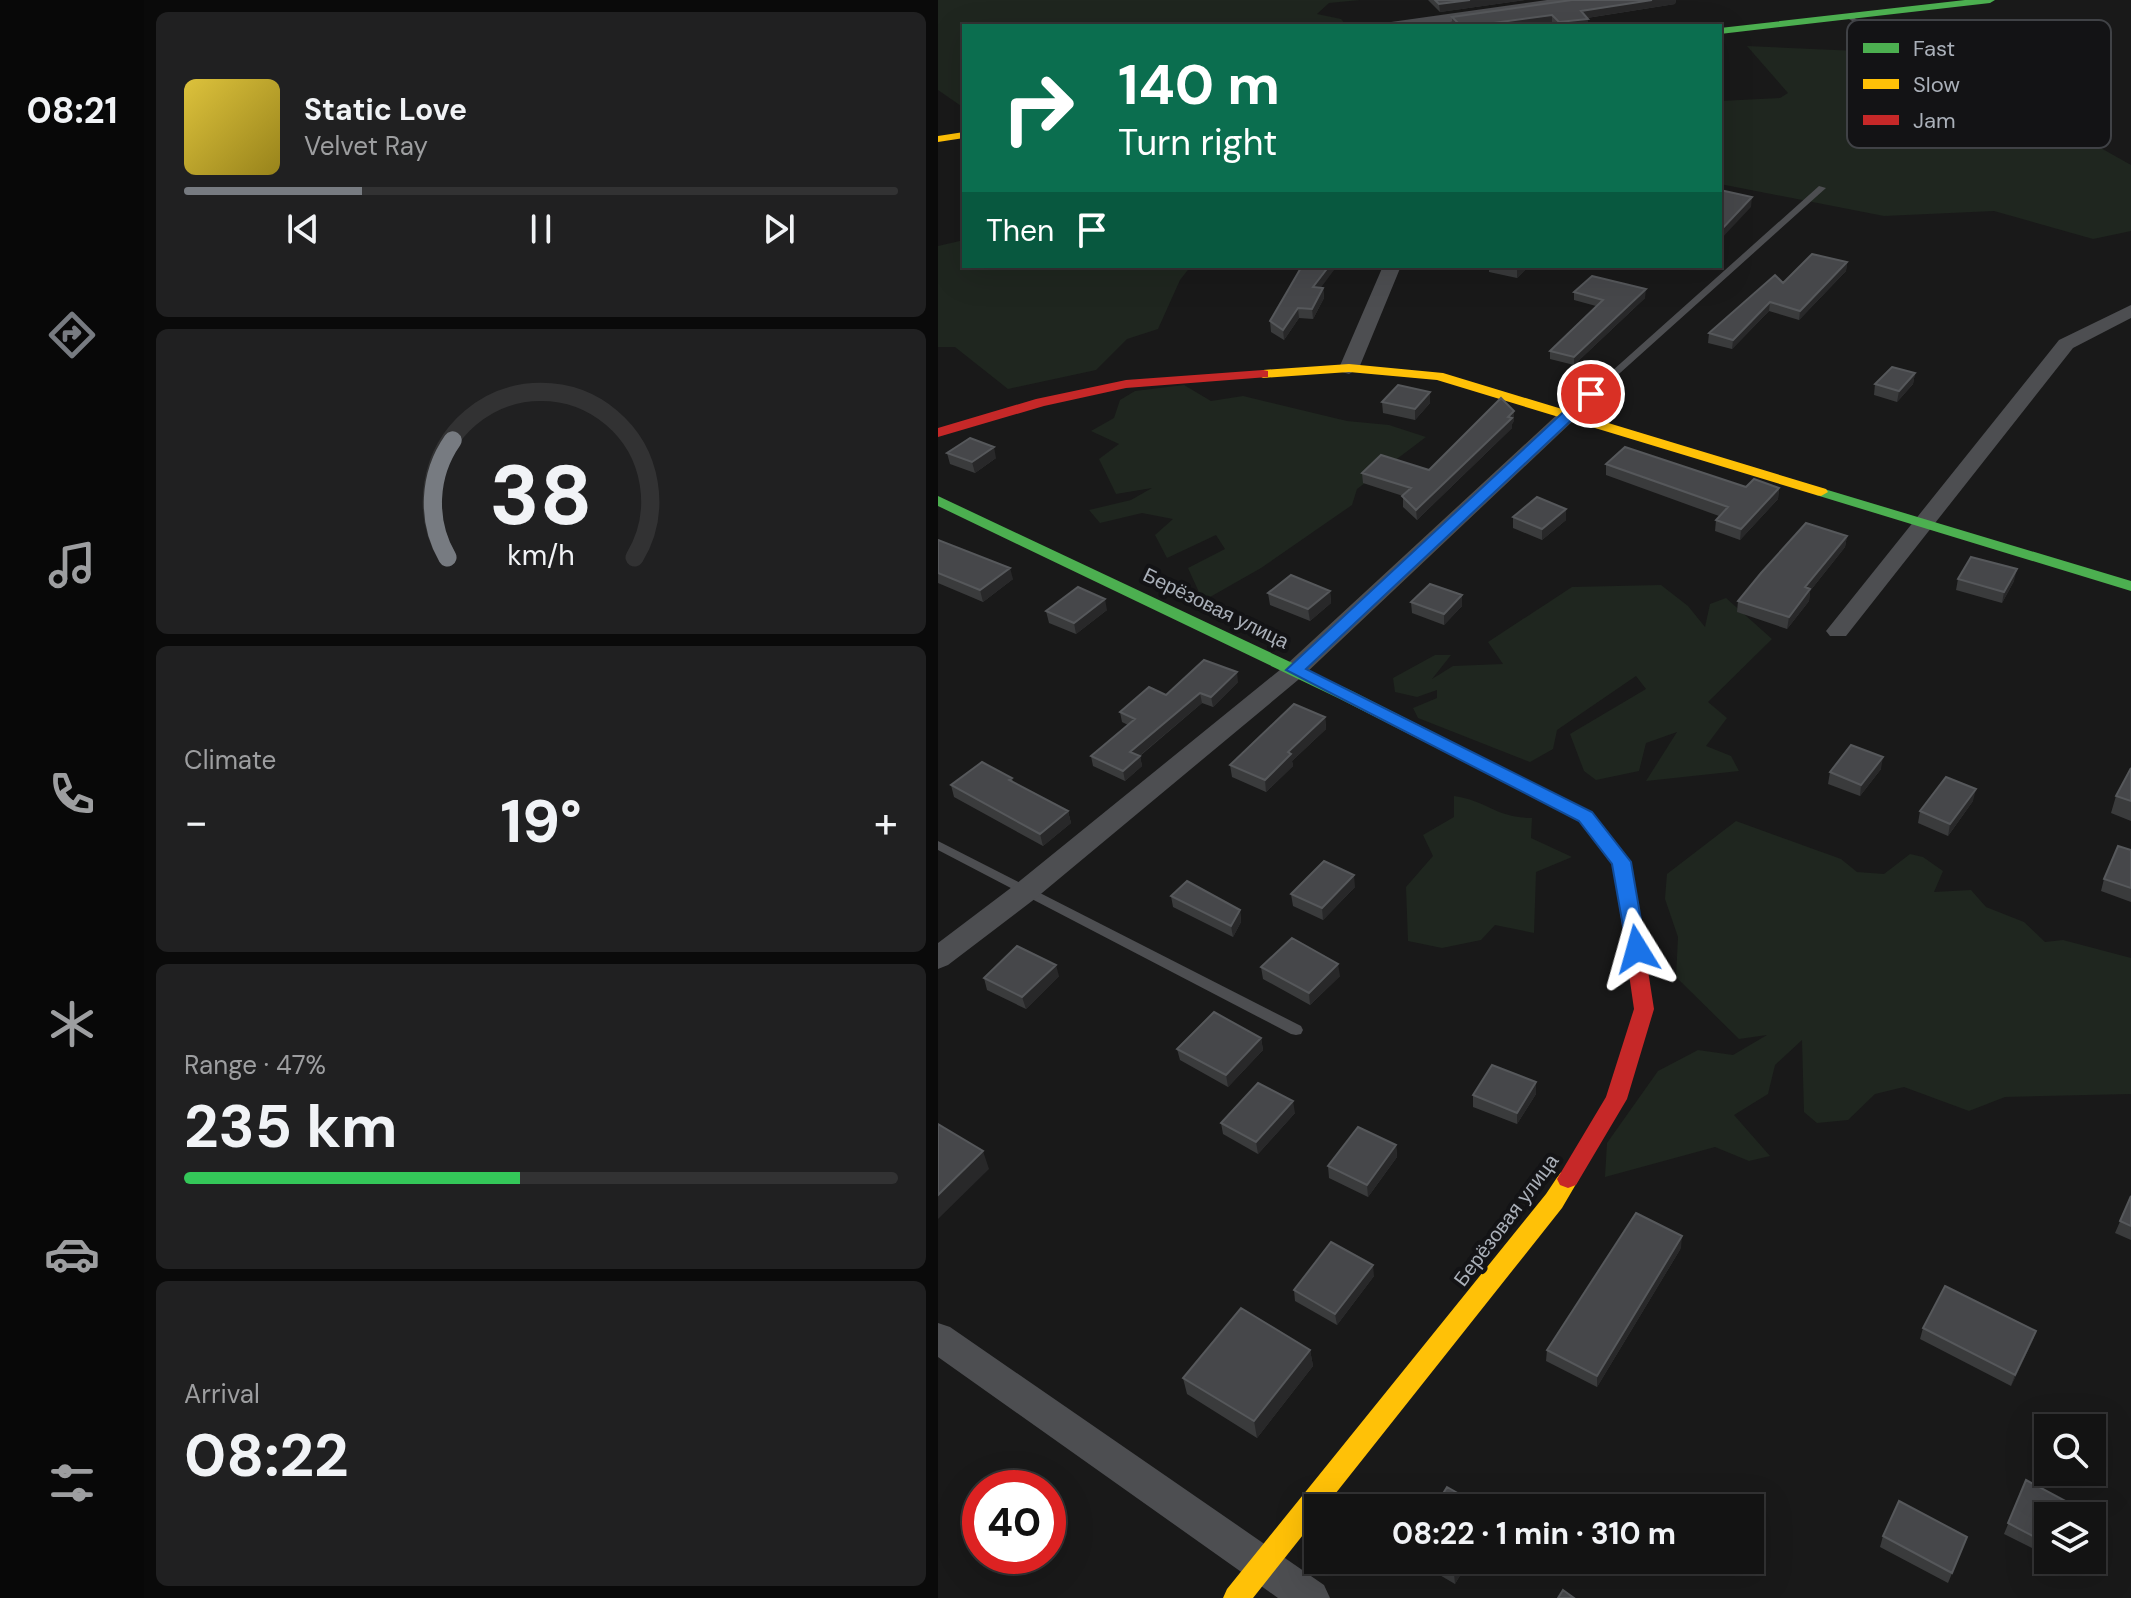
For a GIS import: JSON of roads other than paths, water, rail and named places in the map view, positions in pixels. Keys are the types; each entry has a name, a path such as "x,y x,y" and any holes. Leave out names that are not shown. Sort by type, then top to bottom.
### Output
{"street":[{"path":"1405,24 1577,0"},
{"path":"1722,31 1990,0"},
{"path":"938,139 962,135"},
{"path":"1349,368 1391,268"},
{"path":"1838,631 2066,344 2131,311"},
{"path":"938,433 1041,402 1126,384 1349,368 1438,376 2131,586"},
{"path":"938,958 1026,891 1295,670 1568,415"},
{"name":"Берёзовая улица","path":"938,500 1295,670 1586,817 1622,862 1644,1009 1616,1099 1554,1201 1236,1598"},
{"path":"938,1338 1311,1598"}],"lane":[{"path":"1846,15 1854,20"},
{"path":"1568,415 1822,188"},
{"path":"938,845 1296,1030"}]}
